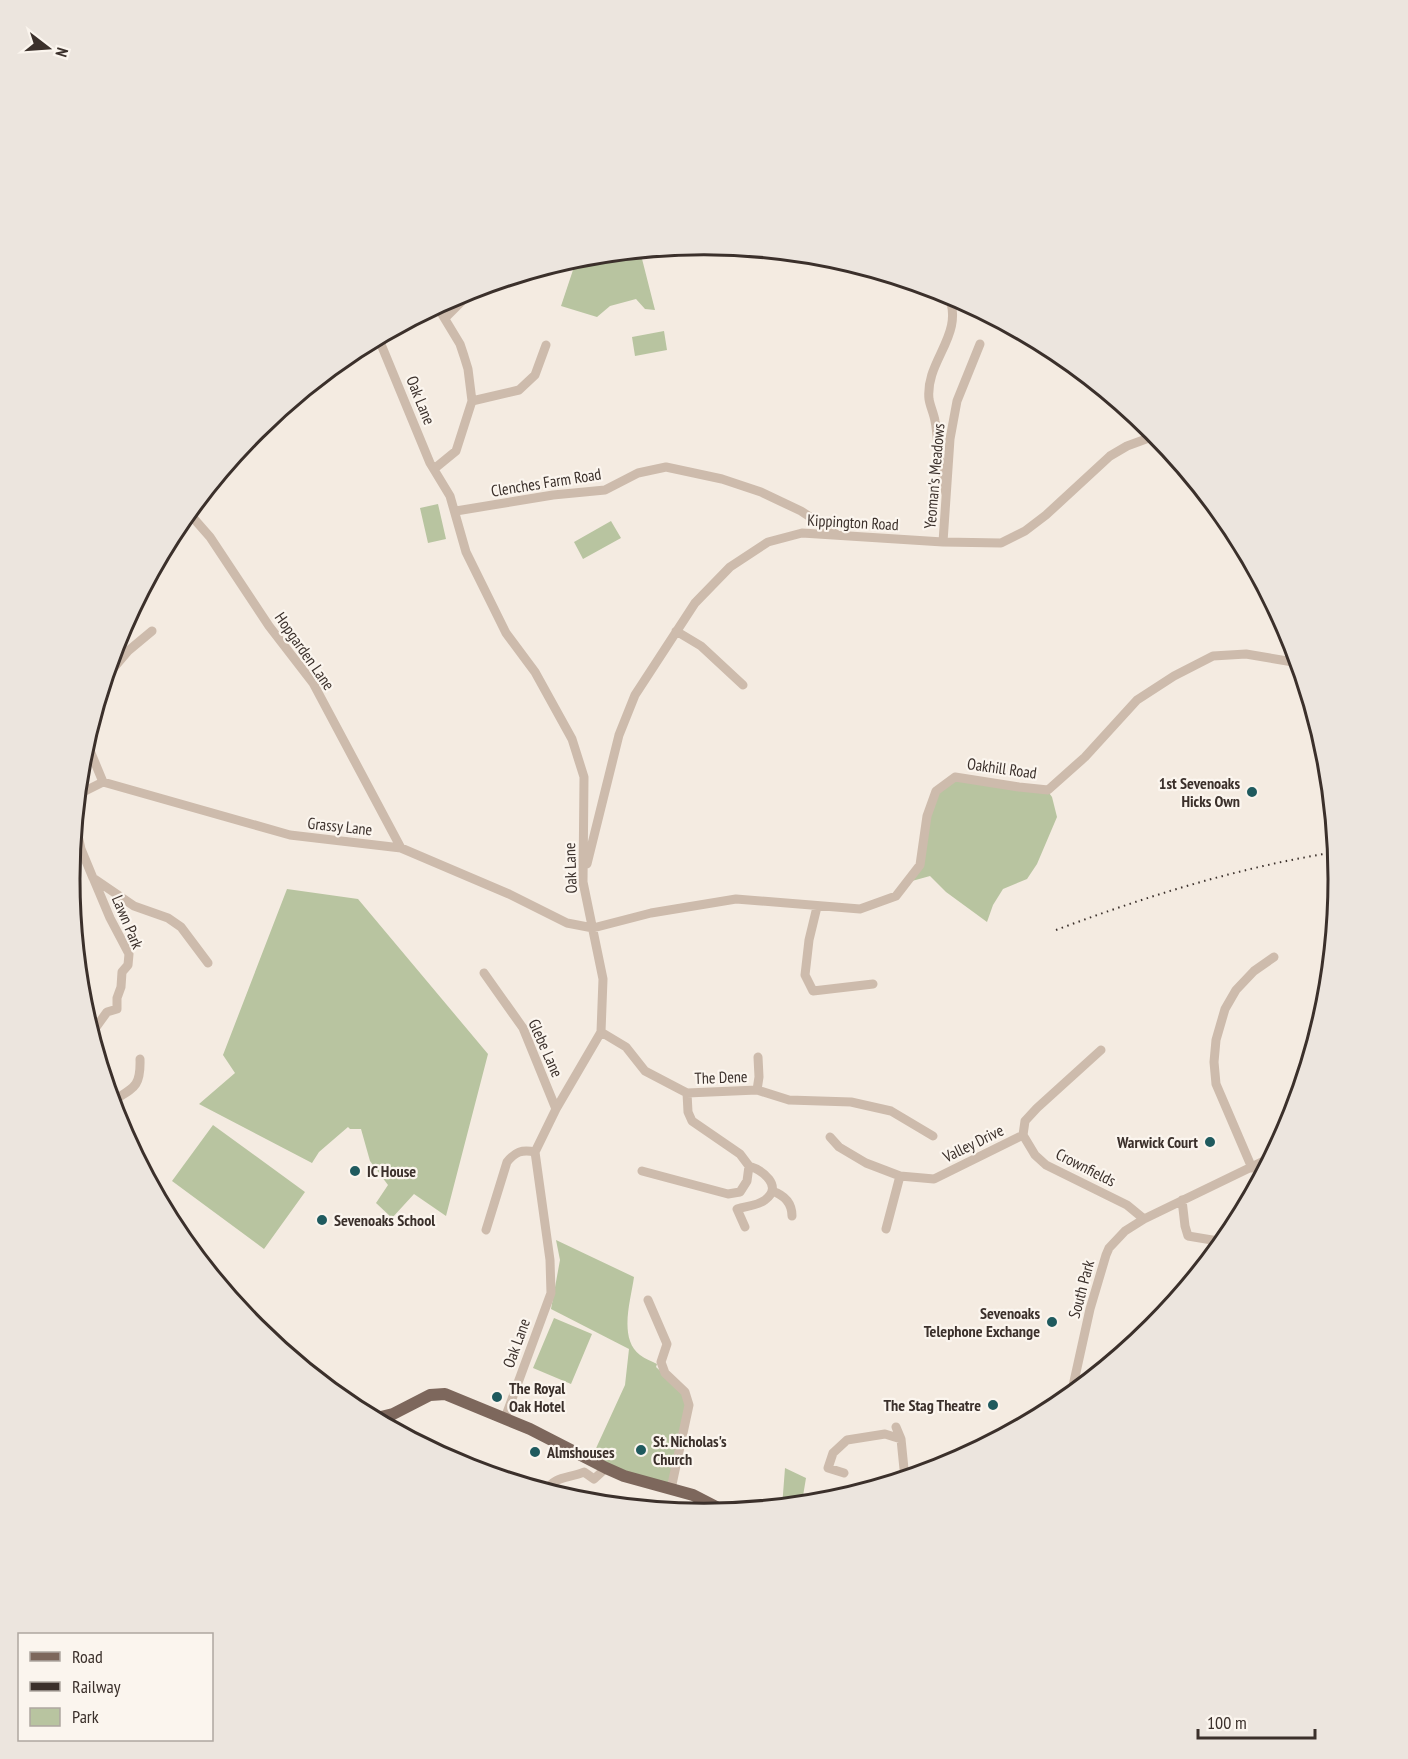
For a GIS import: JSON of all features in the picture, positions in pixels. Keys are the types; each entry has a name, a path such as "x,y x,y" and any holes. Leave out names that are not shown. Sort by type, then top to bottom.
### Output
{"main road":[{"path":"385,1416 430,1395 441,1393 505,1418 624,1476 693,1495 710,1504"}],"street":[{"path":"445,318 456,307"},
{"path":"946,494 935,421 929,399 932,376 951,334 953,307"},
{"path":"434,469 456,451 472,401 468,369 460,344 442,313"},
{"name":"Yeoman's Meadows","path":"943,542 950,439 957,401 980,344"},
{"name":"Oak Lane","path":"382,345 434,469 450,496 466,552 506,633 534,672 572,739 584,777 583,882 603,979 601,1032 556,1109 535,1152 550,1260 551,1293 505,1418"},
{"path":"472,401 519,390 535,375 546,345"},
{"name":"Kippington Road","path":"583,882 619,735 635,695 695,603 730,567 768,542 802,533 943,542 1001,543 1025,531 1046,515 1110,456 1127,446 1147,439"},
{"name":"Clenches Farm Road","path":"456,511 605,490 638,473 666,467 722,479 761,492 801,512 838,536"},
{"name":"Hopgarden Lane","path":"195,519 210,537 269,626 313,683 352,760 401,848"},
{"path":"120,661 152,631"},
{"path":"676,631 701,646 744,685"},
{"name":"Oakhill Road","path":"593,928 651,913 736,899 860,909 896,896 920,866 927,816 936,791 955,777 1048,790 1085,757 1137,700 1174,676 1213,656 1246,654 1288,661"},
{"path":"86,790 103,782 92,755"},
{"name":"Grassy Lane","path":"103,782 290,835 401,848 498,889 567,923 593,928"},
{"path":"81,848 93,878 134,906 168,918 181,927 208,963"},
{"name":"Lawn Park","path":"93,878 129,954 128,965 122,972 117,1009 107,1012 97,1026"},
{"path":"817,907 809,940 805,975 813,990 873,984"},
{"path":"1252,1168 1216,1084 1215,1051 1218,1028 1225,1009 1236,990 1254,971 1274,957"},
{"name":"Glebe Lane","path":"484,973 523,1028 556,1109"},
{"name":"The Dene","path":"601,1032 626,1047 645,1071 687,1093 757,1090 781,1099 851,1102 885,1109 933,1136"},
{"name":"Valley Drive","path":"830,1137 839,1147 866,1163 900,1176 934,1179 1023,1135 1025,1121 1036,1108 1101,1050"},
{"path":"119,1097 134,1088 138,1081 140,1059"},
{"path":"757,1090 762,1063"},
{"path":"687,1093 688,1112 692,1121 740,1154 749,1166 758,1169 770,1180 772,1191 769,1196 762,1202 737,1209 745,1227"},
{"name":"Crownfields","path":"1023,1135 1035,1155 1046,1164 1128,1205 1144,1219"},
{"path":"486,1230 507,1162 513,1154 520,1151 535,1152"},
{"path":"652,1174 655,1163"},
{"name":"South Park","path":"1074,1382 1090,1309 1109,1248 1125,1231 1144,1219 1260,1164"},
{"path":"642,1171 728,1194 740,1192 747,1181 749,1166"},
{"path":"887,1229 900,1176"},
{"path":"772,1191 785,1198 790,1205 792,1216"},
{"path":"1182,1200 1188,1236 1213,1240"},
{"path":"648,1300 667,1344 661,1362 666,1373 685,1392 689,1405 671,1489"},
{"path":"896,1427 901,1439 904,1471"},
{"path":"844,1473 828,1468 833,1453 843,1441 885,1434 901,1439"},
{"path":"549,1485 559,1479 572,1478 584,1472 594,1479 606,1468"}],"green space":[{"path":"642,258 655,310 645,309 636,299 610,306 597,317 561,306 573,269"},
{"path":"664,331 667,350 635,356 632,337"},
{"path":"438,504 446,539 428,543 420,508"},
{"path":"611,521 621,538 583,559 574,542"},
{"path":"955,778 1047,790 1052,797 1057,817 1037,864 1027,879 1003,889 993,905 987,922 946,892 930,876 912,881 934,793"},
{"path":"287,889 358,899 488,1054 446,1216 414,1194 392,1218 376,1203 388,1185 370,1161 361,1129 348,1127 319,1152 312,1163 199,1104 235,1073 223,1055"},
{"path":"213,1125 305,1192 264,1249 172,1181"},
{"path":"556,1240 634,1277 628,1318 629,1339 633,1348 640,1355 657,1364 656,1367 684,1393 687,1405 670,1484 623,1472 592,1457 625,1385 629,1349 551,1309 560,1260"},
{"path":"554,1318 592,1334 571,1384 533,1368"},
{"path":"785,1468 806,1478 803,1496 783,1499"}],"railway":[{"path":"1056,930 1229,874 1327,853"}],"place":[{"name":"1st Sevenoaks Hicks Own","path":"1252,792"},
{"name":"Warwick Court","path":"1210,1142"},
{"name":"IC House","path":"355,1171"},
{"name":"Sevenoaks School","path":"322,1220"},
{"name":"Sevenoaks Telephone Exchange","path":"1052,1322"},
{"name":"The Royal Oak Hotel","path":"497,1397"},
{"name":"The Stag Theatre","path":"993,1405"},
{"name":"St. Nicholas's Church","path":"641,1450"},
{"name":"Almshouses","path":"535,1452"}]}
